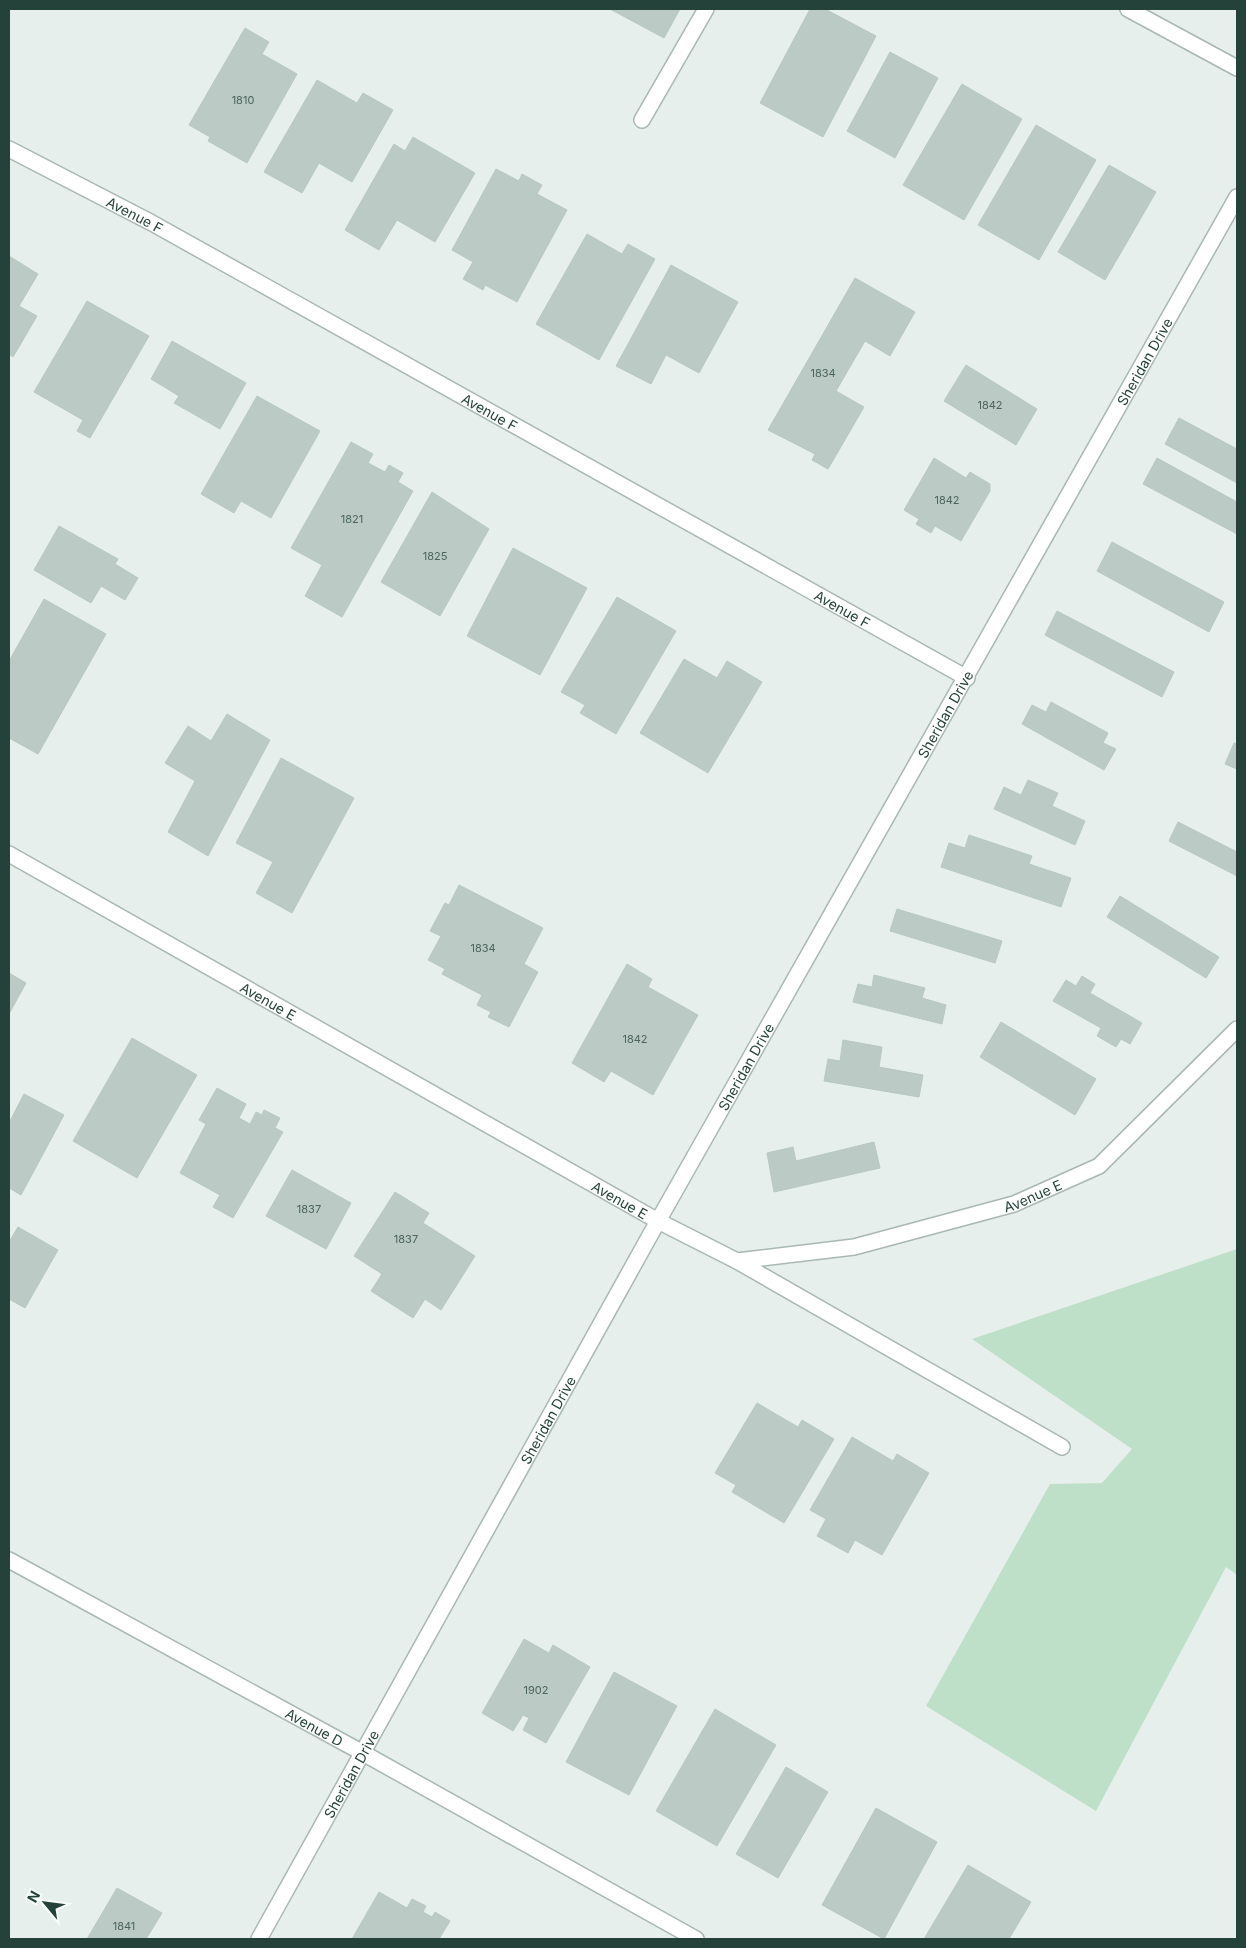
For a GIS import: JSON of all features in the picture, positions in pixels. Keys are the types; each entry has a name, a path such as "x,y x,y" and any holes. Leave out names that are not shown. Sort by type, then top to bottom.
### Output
{"street":[{"path":"642,120 706,9"},
{"path":"1128,9 1237,68"},
{"name":"Avenue F","path":"9,149 161,227 967,678"},
{"name":"Sheridan Drive","path":"259,1939 658,1221 1237,198"},
{"name":"Avenue E","path":"9,854 658,1221 737,1261 854,1247 1014,1204 1099,1166 1237,1029"},
{"path":"737,1261 1062,1447"},
{"name":"Avenue D","path":"9,1560 363,1753 696,1939"}],"green space":[{"path":"1237,1249 1237,1575 1226,1567 1096,1811 926,1706 1050,1484 1102,1483 1132,1449 972,1339"}],"building":[{"path":"610,9 680,9 664,38"},
{"path":"810,9 825,9 876,36 823,137 760,103"},
{"path":"245,28 269,42 262,54 297,74 247,163 208,141 210,137 189,125"},
{"path":"890,52 938,78 895,158 847,131"},
{"path":"317,80 357,103 363,93 393,110 352,182 319,163 302,193 264,172"},
{"path":"962,84 1022,119 964,220 903,185"},
{"path":"1036,125 1096,160 1039,260 978,225"},
{"path":"413,137 475,173 435,242 397,220 379,250 345,230 394,144 405,151"},
{"path":"1109,165 1156,192 1105,280 1058,252"},
{"path":"496,169 519,181 522,174 542,185 537,194 567,210 517,302 485,285 483,290 463,279 473,262 452,250"},
{"path":"587,234 622,254 628,244 655,259 599,360 536,324"},
{"path":"9,256 38,274 19,306 37,316 13,357 9,354"},
{"path":"671,265 738,302 699,373 666,355 651,384 616,366"},
{"path":"855,278 915,312 890,356 865,341 836,391 864,407 828,469 812,460 815,454 768,430"},
{"path":"87,301 149,336 90,438 77,431 83,420 34,392"},
{"path":"172,341 246,383 220,429 174,403 179,396 151,379"},
{"path":"966,365 1037,409 1016,445 944,401"},
{"path":"257,396 320,431 271,518 241,501 234,513 201,494"},
{"path":"1179,418 1237,449 1237,483 1165,444"},
{"path":"351,442 373,454 368,463 385,472 389,465 403,473 398,482 413,491 342,617 305,596 322,565 291,548"},
{"path":"934,458 966,478 970,472 990,484 990,491 961,541 935,526 931,533 916,524 919,519 904,510"},
{"path":"1157,458 1237,502 1237,534 1143,484"},
{"path":"432,492 489,529 440,616 381,582"},
{"path":"59,526 118,559 115,564 138,578 125,600 101,586 91,603 34,570"},
{"path":"1112,542 1224,602 1209,632 1097,571"},
{"path":"513,548 587,588 540,675 467,636"},
{"path":"617,597 676,631 616,734 580,713 585,705 561,692"},
{"path":"44,599 106,634 38,754 9,738 9,661"},
{"path":"1057,611 1174,672 1162,697 1045,635"},
{"path":"684,659 717,678 727,661 762,682 708,773 640,733"},
{"path":"1051,702 1108,733 1103,743 1116,749 1104,770 1022,724 1032,705 1046,712"},
{"path":"227,714 270,740 208,856 168,832 195,781 165,763 188,726 211,741"},
{"path":"1234,743 1237,744 1237,769 1225,764"},
{"path":"281,758 354,798 292,913 256,893 273,862 236,843"},
{"path":"1028,780 1058,793 1052,806 1085,821 1075,845 994,809 1004,787 1021,795"},
{"path":"1178,822 1237,852 1237,876 1169,841"},
{"path":"969,835 1032,856 1029,864 1071,878 1061,907 941,867 949,843 965,848"},
{"path":"459,885 543,928 524,964 538,972 509,1027 488,1017 491,1012 477,1005 482,995 442,974 445,969 428,960 441,936 430,931 445,903 449,905"},
{"path":"1120,896 1219,957 1206,978 1107,917"},
{"path":"897,909 1002,941 995,963 890,931"},
{"path":"627,964 652,979 648,987 698,1015 653,1095 611,1071 604,1082 572,1063"},
{"path":"9,973 26,983 9,1014"},
{"path":"874,975 925,988 922,998 946,1005 942,1024 853,1002 858,984 872,987"},
{"path":"1082,976 1095,984 1090,993 1142,1023 1130,1044 1121,1039 1116,1047 1097,1036 1101,1028 1053,1001 1066,980 1076,986"},
{"path":"1001,1022 1096,1079 1075,1115 980,1057"},
{"path":"132,1038 197,1075 137,1178 73,1141"},
{"path":"843,1040 882,1047 879,1067 923,1075 919,1097 824,1081 828,1059 840,1061"},
{"path":"217,1088 246,1104 239,1118 250,1124 256,1112 262,1115 264,1110 280,1118 275,1128 283,1132 233,1218 213,1207 220,1195 180,1173 206,1124 199,1120"},
{"path":"24,1094 64,1115 21,1195 9,1188 9,1123"},
{"path":"874,1142 880,1168 774,1192 767,1153 793,1147 796,1161"},
{"path":"292,1170 351,1203 326,1249 266,1216"},
{"path":"395,1192 429,1213 423,1223 475,1256 441,1310 425,1299 413,1318 371,1291 382,1274 354,1256"},
{"path":"18,1227 58,1250 25,1308 9,1299 9,1242"},
{"path":"757,1403 798,1427 802,1420 834,1439 784,1523 732,1492 736,1485 715,1473"},
{"path":"852,1437 893,1461 897,1454 929,1473 882,1555 855,1540 848,1553 817,1536 826,1519 810,1510"},
{"path":"524,1639 549,1653 553,1645 590,1667 546,1743 523,1730 529,1718 523,1715 513,1731 482,1713"},
{"path":"614,1672 677,1706 629,1795 566,1762"},
{"path":"715,1709 776,1745 717,1846 656,1811"},
{"path":"786,1767 828,1792 778,1878 736,1854"},
{"path":"876,1808 937,1842 884,1939 822,1905"},
{"path":"968,1865 1031,1902 1009,1939 924,1939"},
{"path":"117,1888 162,1913 146,1939 87,1939"},
{"path":"379,1892 407,1908 412,1899 426,1906 423,1912 432,1917 435,1912 450,1921 439,1939 352,1939"}]}
